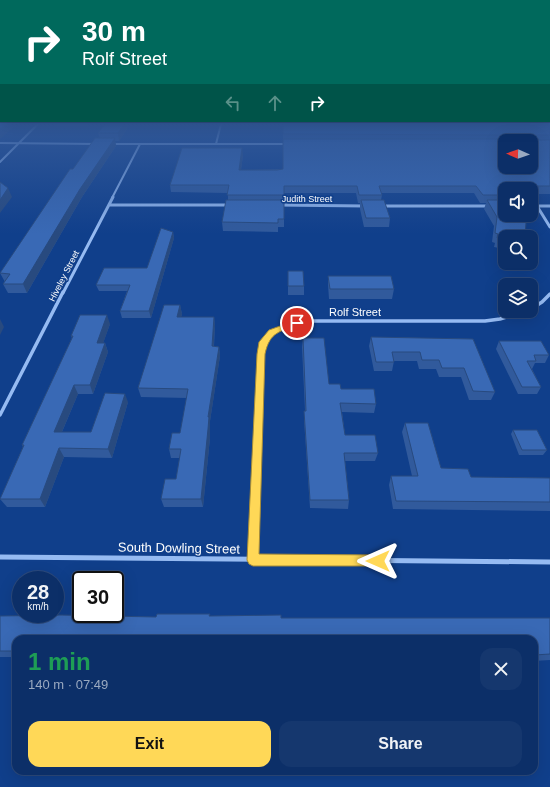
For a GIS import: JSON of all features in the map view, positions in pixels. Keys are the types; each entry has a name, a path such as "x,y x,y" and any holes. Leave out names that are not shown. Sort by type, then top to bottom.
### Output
{"street":[{"name":"Hiveley Street","path":"0,415 131,161"},
{"path":"109,205 234,205"},
{"name":"Judith Street","path":"274,205 370,206"},
{"path":"378,206 497,206"},
{"path":"538,206 550,206"},
{"path":"538,208 550,227"},
{"path":"538,305 550,294"},
{"name":"Rolf Street","path":"253,560 261,354 264,342 272,332 297,323 311,321 485,321 503,318"},
{"name":"South Dowling Street","path":"0,557 550,562"}],"building":[{"path":"79,161 99,161 80,189 23,284 3,284 10,274 0,273 70,169 73,169"},
{"path":"178,161 240,161 239,170 283,169 283,161 498,161 498,174 538,174 538,161 550,161 550,186 538,186 538,182 498,182 498,195 483,195 476,186 379,186 382,195 359,195 357,186 284,186 284,195 227,195 229,185 170,185"},
{"path":"0,182 8,188 0,200"},
{"path":"226,200 284,200 284,219 278,219 278,223 222,222"},
{"path":"361,200 384,200 390,218 366,218"},
{"path":"487,200 498,200 498,222 525,222 526,230 498,230 498,234 495,233 497,217"},
{"path":"161,228 173,232 149,311 120,311 130,285 96,285 104,268 147,268"},
{"path":"288,271 303,271 304,286 288,286"},
{"path":"328,276 391,276 394,289 330,289"},
{"path":"164,305 180,305 177,317 214,317 212,346 219,347 208,417 201,499 161,499 165,479 176,479 181,449 169,449 172,433 180,433 188,389 138,388"},
{"path":"80,315 107,315 97,343 105,343 90,385 74,385 54,432 91,432 105,393 125,394 108,449 59,448 40,499 0,499 24,445 22,445 73,336 71,336"},
{"path":"371,337 473,339 495,392 473,391 464,368 442,368 439,360 422,360 420,352 392,352 394,362 376,362"},
{"path":"303,338 324,338 329,384 340,384 341,389 374,389 376,404 340,403 345,435 375,435 378,453 344,453 349,500 310,500 304,411 306,411"},
{"path":"499,341 541,341 549,355 534,355 536,361 527,361 541,387 522,387"},
{"path":"405,423 428,423 441,468 468,469 471,477 550,478 550,502 396,501 391,476 418,476"},
{"path":"513,430 537,430 547,450 522,450"},
{"path":"157,614 210,614 209,616 281,615 281,618 550,618 550,654 538,655 538,635 12,635 12,651 0,651 0,616 12,616 12,623 64,623 64,615 72,615 72,623 124,623 124,616 156,617"}],"route":[{"path":"297,323 287,325 272,332 264,342 261,354 253,560 378,561"}]}
